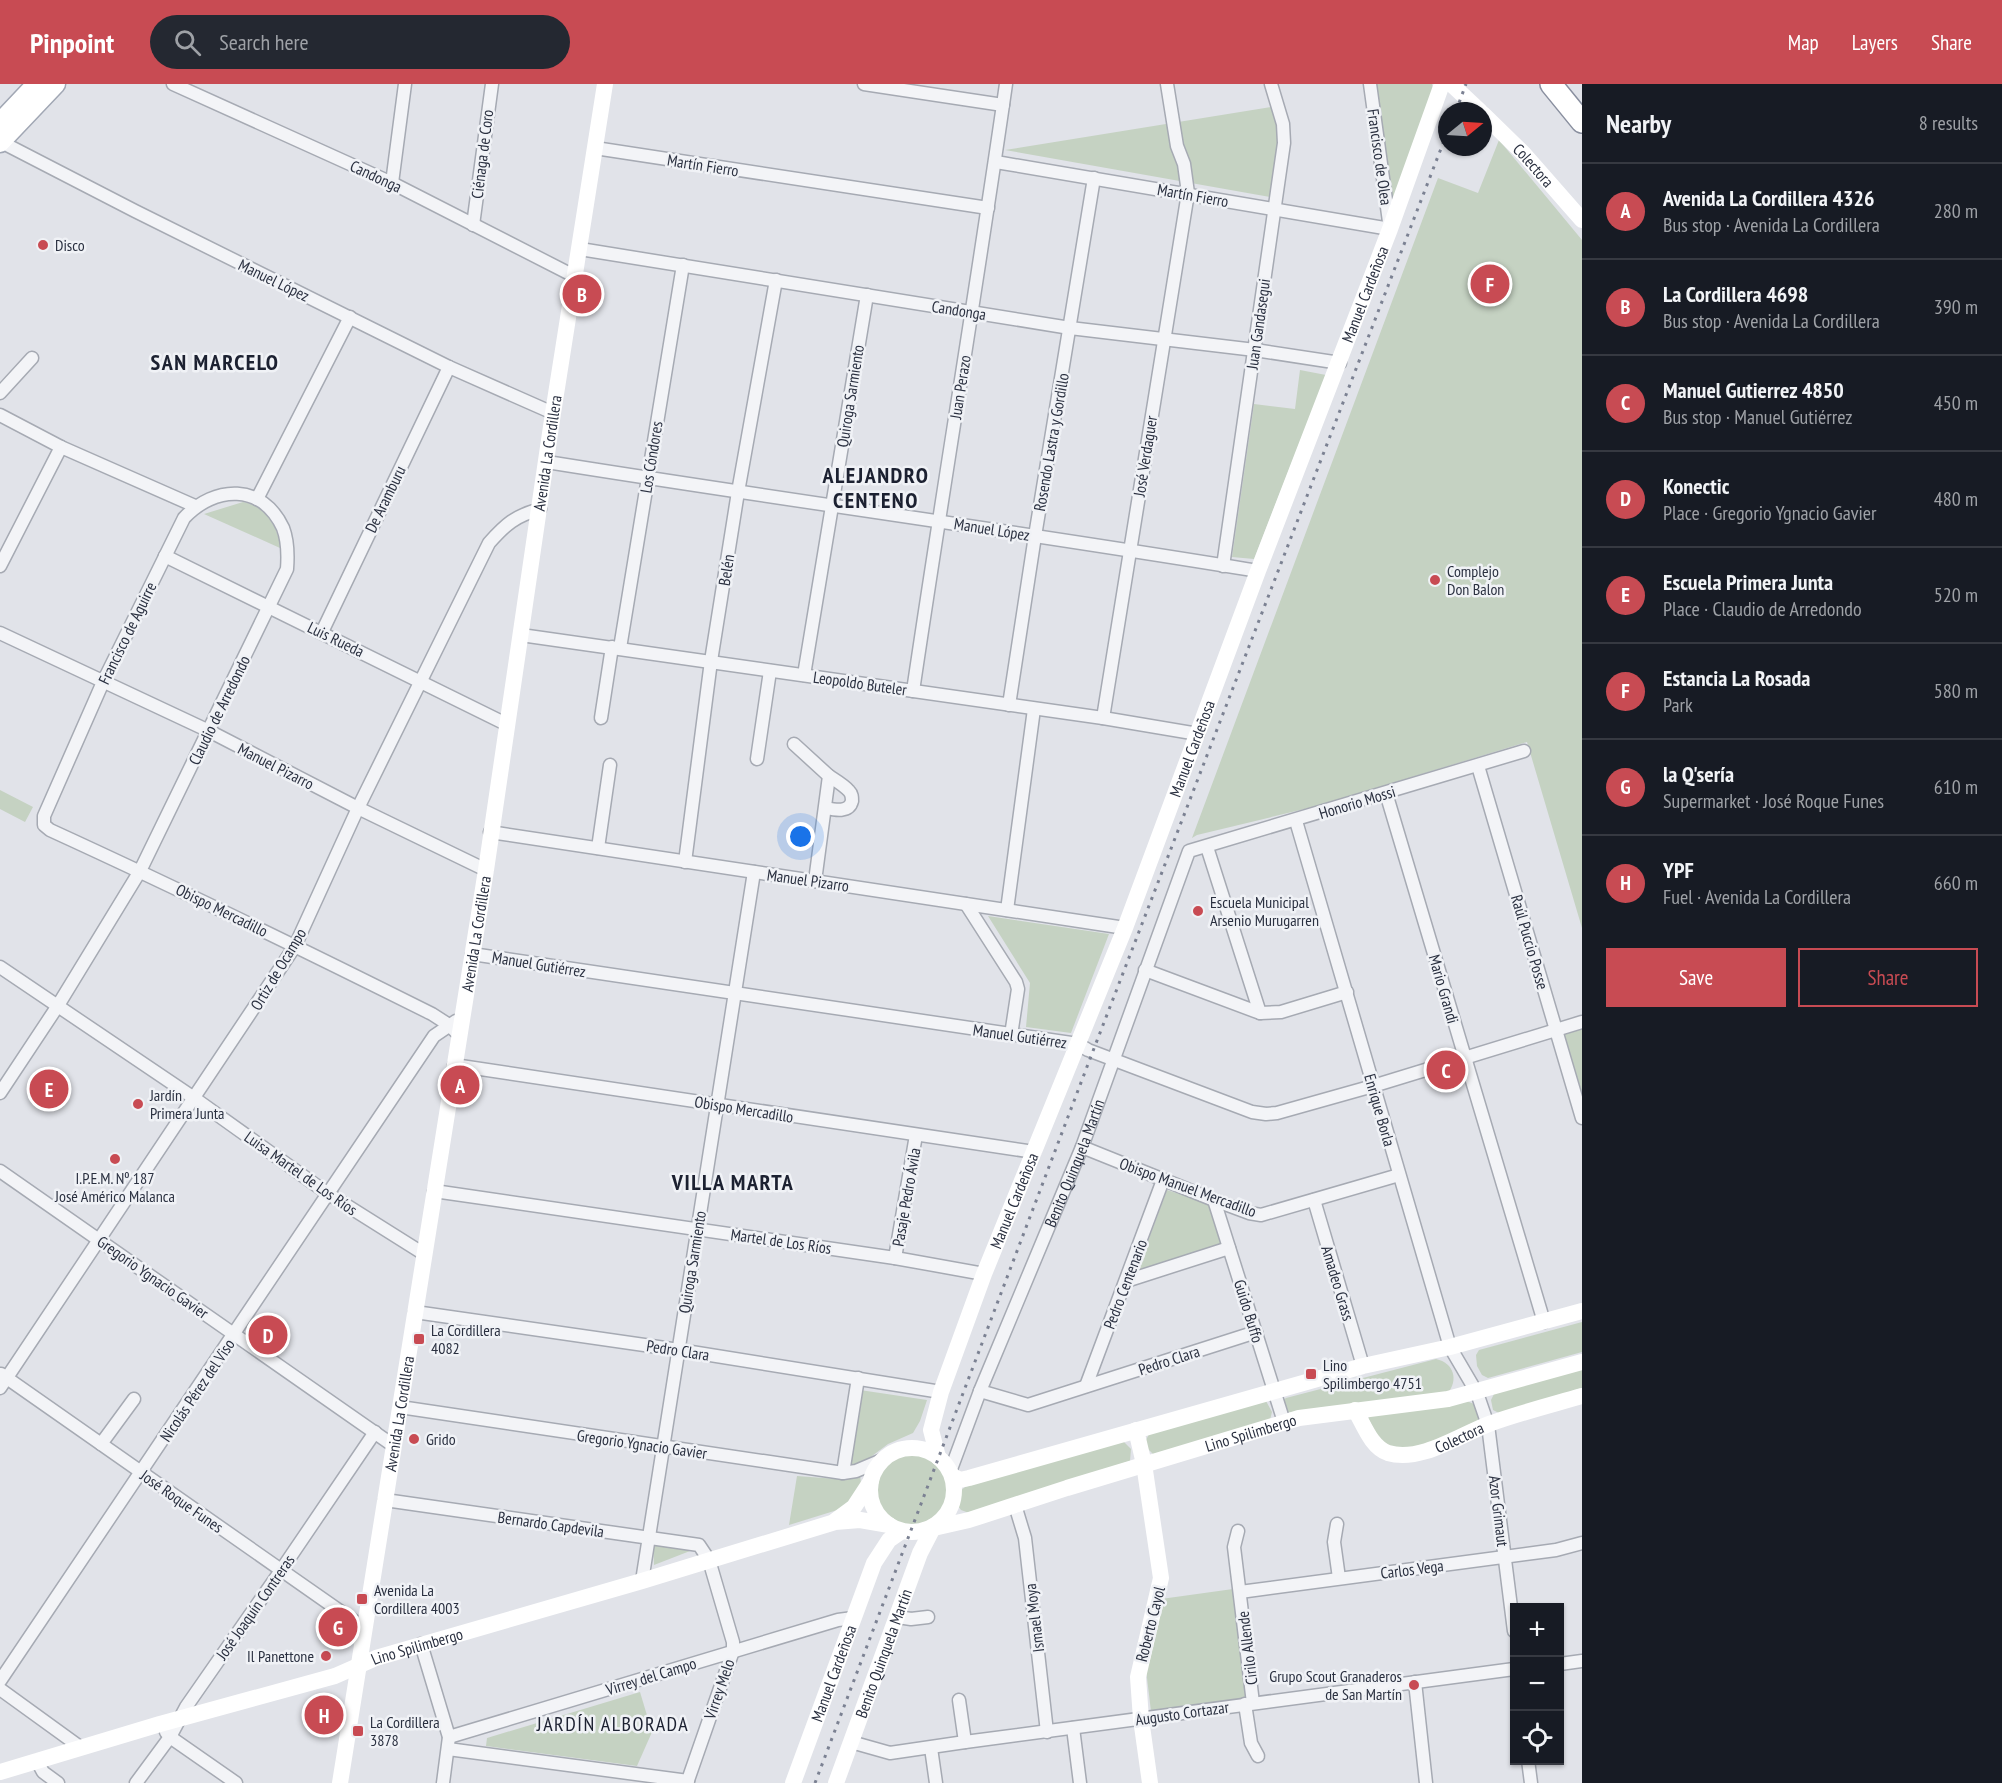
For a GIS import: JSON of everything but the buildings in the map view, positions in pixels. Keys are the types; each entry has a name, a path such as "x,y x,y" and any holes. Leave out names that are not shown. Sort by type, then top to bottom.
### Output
{"highway":[{"path":"1552,85 1582,122"}],"main road":[{"path":"0,122 36,84"},
{"path":"1,141 56,84"},
{"name":"Avenida La Cordillera","path":"340,1783 454,1065 457,1026 486,870 553,412 605,84"},
{"name":"Manuel Cardeñosa","path":"938,1456 931,1430 934,1411 984,1274 1125,928 1258,572 1340,363 1442,84"},
{"name":"Colectora","path":"1451,84 1470,102"},
{"name":"Colectora","path":"1492,123 1524,154 1582,220"},
{"name":"Lino Spilimbergo","path":"951,1474 960,1480 969,1478 1363,1366 1450,1347 1582,1311"},
{"name":"Lino Spilimbergo","path":"0,1772 80,1747 165,1730 180,1718 335,1676 376,1658 421,1644 642,1581 835,1522 852,1520 889,1526 931,1528 969,1520 1284,1422 1355,1410 1448,1400 1582,1362"},
{"name":"Colectora","path":"1355,1410 1379,1449 1404,1456 1442,1445 1488,1425 1582,1396"},
{"name":"Manuel Cardeñosa","path":"901,1449 920,1433 934,1411"},
{"name":"Roberto Cayol","path":"1136,1431 1144,1464 1161,1578 1140,1669 1138,1689 1150,1783"},
{"path":"882,1460 901,1449 921,1449 938,1456 951,1474 954,1491 951,1506 942,1519 931,1528"},
{"name":"Lino Spilimbergo","path":"835,1522 854,1508 882,1460"},
{"name":"Manuel Cardeñosa","path":"792,1783 874,1563 890,1540 889,1526 872,1504 871,1481"},
{"name":"Manuel Cardeñosa","path":"874,1563 876,1542 889,1526"},
{"name":"Benito Quinquela Martín","path":"836,1783 931,1528"}],"street":[{"name":"Candonga","path":"173,84 392,183 576,277"},
{"path":"392,183 405,84"},
{"name":"Ciénaga de Coro","path":"473,225 492,84"},
{"path":"864,84 894,86 1003,105"},
{"name":"Juan Perazo","path":"913,691 938,520 996,162 1006,84"},
{"name":"José Verdaguer","path":"1102,718 1188,194 1184,164 1177,146 1167,84"},
{"name":"Juan Gandasegui","path":"1223,566 1285,133 1271,84"},
{"name":"Francisco de Olea","path":"1370,84 1390,229"},
{"name":"Manuel López","path":"1,141 135,211 449,367 553,412"},
{"name":"Martín Fierro","path":"595,148 988,208"},
{"name":"Martín Fierro","path":"996,162 1390,229"},
{"name":"Rosendo Lastra y Gordillo","path":"1010,705 1035,536 1094,178"},
{"name":"Candonga","path":"580,249 1070,328 1255,350 1340,363"},
{"name":"Los Cóndores","path":"601,718 648,479 683,265"},
{"name":"Belén","path":"685,861 711,661 738,492 776,280"},
{"name":"Quiroga Sarmiento","path":"804,675 867,295"},
{"path":"0,416 61,447 195,506 220,495 247,496 257,500 350,317"},
{"path":"0,393 32,358"},
{"name":"De Aramburu","path":"322,632 449,367"},
{"path":"0,566 61,447"},
{"name":"Manuel López","path":"547,462 648,479 938,520 1258,572"},
{"name":"Claudio de Arredondo","path":"0,1093 57,1006 140,871 287,569 288,554 283,529 274,513 257,500"},
{"name":"Francisco de Aguirre","path":"44,825 44,816 103,682 184,518 195,506"},
{"name":"Ortiz de Ocampo","path":"2,1380 100,1241 295,946 358,808 489,543 502,528 517,517 540,509"},
{"name":"Luis Rueda","path":"165,556 506,723"},
{"name":"Manuel Pizarro","path":"0,633 209,731 358,808 486,870"},
{"name":"Leopoldo Buteler","path":"521,635 1102,718 1198,734"},
{"path":"757,759 770,671"},
{"path":"1007,910 1034,709"},
{"path":"794,744 829,776 851,792 851,804 847,808 840,811 826,808"},
{"name":"Honorio Mossi","path":"1189,851 1296,821 1524,751"},
{"path":"598,848 610,765"},
{"name":"Raúl Puccio Posse","path":"1478,766 1582,1118"},
{"path":"815,881 829,776"},
{"name":"Mario Grandi","path":"1386,793 1544,1322"},
{"name":"Enrique Borla","path":"1296,821 1450,1347 1477,1393"},
{"name":"Obispo Mercadillo","path":"44,825 457,1026"},
{"name":"Manuel Pizarro","path":"490,832 1125,928"},
{"path":"1207,847 1260,1013"},
{"name":"Benito Quinquela Martín","path":"951,1474 980,1391 1082,1147 1189,851"},
{"name":"Quiroga Sarmiento","path":"642,1581 754,872"},
{"path":"966,904 1016,982 1018,989 1011,1035"},
{"name":"Manuel Gutiérrez","path":"472,954 1078,1044 1252,1112 1266,1114 1277,1113 1373,1086 1582,1022"},
{"name":"Luisa Martel de Los Ríos","path":"0,967 194,1098 327,1193 424,1254"},
{"path":"1145,970 1260,1013 1281,1012 1347,992"},
{"name":"Nicolás Pérez del Viso","path":"0,1681 434,1036 457,1026"},
{"name":"Obispo Mercadillo","path":"454,1065 1034,1152"},
{"name":"Pasaje Pedro Ávila","path":"895,1258 916,1135"},
{"name":"Obispo Manuel Mercadillo","path":"1082,1147 1214,1200 1261,1215 1399,1175"},
{"name":"Gregorio Ygnacio Gavier","path":"0,1171 394,1446"},
{"name":"Pedro Centenario","path":"1086,1386 1163,1180"},
{"name":"Martel de Los Ríos","path":"434,1191 895,1258 984,1274"},
{"name":"Guido Buffo","path":"1214,1200 1284,1422"},
{"name":"Amadeo Grass","path":"1314,1200 1363,1366"},
{"path":"1126,1281 1229,1248"},
{"name":"Pedro Clara","path":"415,1312 679,1350 941,1392"},
{"name":"Pedro Clara","path":"980,1391 1028,1405 1256,1332"},
{"path":"843,1473 858,1378"},
{"name":"José Roque Funes","path":"2,1380 101,1444 364,1628"},
{"name":"Azor Grimaut","path":"1477,1393 1488,1425 1511,1603"},
{"path":"101,1444 134,1398"},
{"name":"Gregorio Ygnacio Gavier","path":"400,1407 843,1473 856,1471 882,1460"},
{"name":"José Joaquín Contreras","path":"180,1718 375,1431"},
{"name":"Bernardo Capdevila","path":"385,1500 699,1545 709,1560"},
{"name":"Ismael Moya","path":"1015,1505 1025,1538 1047,1732"},
{"path":"1337,1524 1334,1542 1339,1578"},
{"name":"Cirilo Allende","path":"1238,1532 1234,1547 1240,1592 1251,1743 1258,1756"},
{"name":"Carlos Vega","path":"1240,1592 1505,1558 1556,1550 1582,1543"},
{"name":"Virrey Melo","path":"687,1782 733,1651 733,1642 709,1560"},
{"path":"898,1617 911,1619 928,1617"},
{"name":"Virrey del Campo","path":"449,1743 733,1651 838,1620 853,1618"},
{"path":"421,1644 449,1743 443,1783"},
{"path":"1564,1663 1582,1661"},
{"name":"Augusto Cortazar","path":"851,1742 890,1754 1510,1670"},
{"path":"1415,1682 1426,1783"},
{"path":"0,1689 80,1747"},
{"path":"959,1700 965,1742"},
{"path":"1073,1728 1080,1783"},
{"path":"136,1783 165,1730 236,1783"},
{"path":"449,1743 687,1782"},
{"path":"931,1748 936,1783"},
{"path":"37,1761 43,1772 58,1783"},
{"path":"1529,1765 1531,1783"}],"green space":[{"path":"1376,84 1432,84 1434,92 1392,206"},
{"path":"1271,107 1279,135 1270,197 1005,150"},
{"name":"Complejo Don Balon","path":"1499,140 1582,240 1582,928 1527,742 1317,806 1192,838 1438,178 1478,193"},
{"path":"1300,370 1326,375 1254,559 1232,557 1254,404 1295,409"},
{"path":"243,502 258,508 269,518 277,532 280,548 204,514"},
{"path":"0,790 33,807 25,822 0,809"},
{"path":"988,916 1109,934 1071,1033 1026,1027 1030,983"},
{"path":"1582,1029 1582,1093 1564,1034"},
{"path":"1167,1190 1208,1203 1222,1246 1136,1273"},
{"path":"1582,1322 1582,1352 1488,1378 1482,1375 1477,1366 1476,1355 1479,1350"},
{"path":"1436,1359 1447,1364 1453,1373 1453,1383 1447,1394 1295,1414 1285,1411 1282,1401 1286,1398"},
{"path":"1582,1368 1582,1388 1499,1413 1493,1410 1491,1400 1494,1394"},
{"path":"860,1390 927,1400 913,1433 888,1444 864,1462 847,1466"},
{"path":"1266,1401 1272,1412 1270,1420 1154,1455 1147,1448 1146,1440 1149,1434"},
{"path":"1467,1401 1476,1405 1480,1422 1431,1444 1418,1447 1405,1449 1383,1442 1368,1418 1371,1415"},
{"path":"1123,1441 1131,1449 1130,1461 969,1513 961,1510 956,1503 960,1491 965,1487"},
{"path":"905,1455 919,1455 932,1460 942,1470 947,1490 942,1510 932,1520 919,1525 905,1525 892,1520 882,1510 877,1497 877,1483 882,1470 892,1460"},
{"path":"860,1475 861,1483 847,1507 789,1525 797,1476 837,1479"},
{"path":"653,1543 690,1551 654,1565"},
{"path":"1233,1589 1248,1699 1151,1711 1146,1670 1161,1599"},
{"path":"640,1692 652,1732 637,1766 486,1746 487,1738"}],"railway":[{"path":"1459,102 1466,84"},
{"path":"815,1783 1093,1051 1438,156"}],"place":[{"name":"Disco","path":"43,245"},
{"name":"Estancia La Rosada","path":"1490,284"},
{"name":"La Cordillera 4698","path":"582,294"},
{"name":"Complejo Don Balon","path":"1435,580"},
{"name":"Escuela Municipal Arsenio Murugarren","path":"1198,911"},
{"name":"Manuel Gutierrez 4850","path":"1446,1070"},
{"name":"Avenida La Cordillera 4326","path":"460,1085"},
{"name":"Escuela Primera Junta","path":"49,1089"},
{"name":"Jardín Primera Junta","path":"138,1104"},
{"name":"I.P.E.M. Nº 187 José Américo Malanca","path":"115,1159"},
{"name":"Konectic","path":"268,1335"},
{"name":"La Cordillera 4082","path":"419,1339"},
{"name":"Lino Spilimbergo 4751","path":"1311,1374"},
{"name":"Grido","path":"414,1439"},
{"name":"Avenida La Cordillera 4003","path":"362,1599"},
{"name":"la Q'sería","path":"338,1627"},
{"name":"Il Panettone","path":"326,1656"},
{"name":"Grupo Scout Granaderos de San Martín","path":"1414,1685"},
{"name":"YPF","path":"324,1715"},
{"name":"La Cordillera 3878","path":"358,1731"}],"district":[{"name":"SAN MARCELO","path":"215,362"},
{"name":"ALEJANDRO CENTENO","path":"876,488"},
{"name":"VILLA MARTA","path":"733,1182"},
{"name":"JARDÍN ALBORADA","path":"613,1724"}]}
